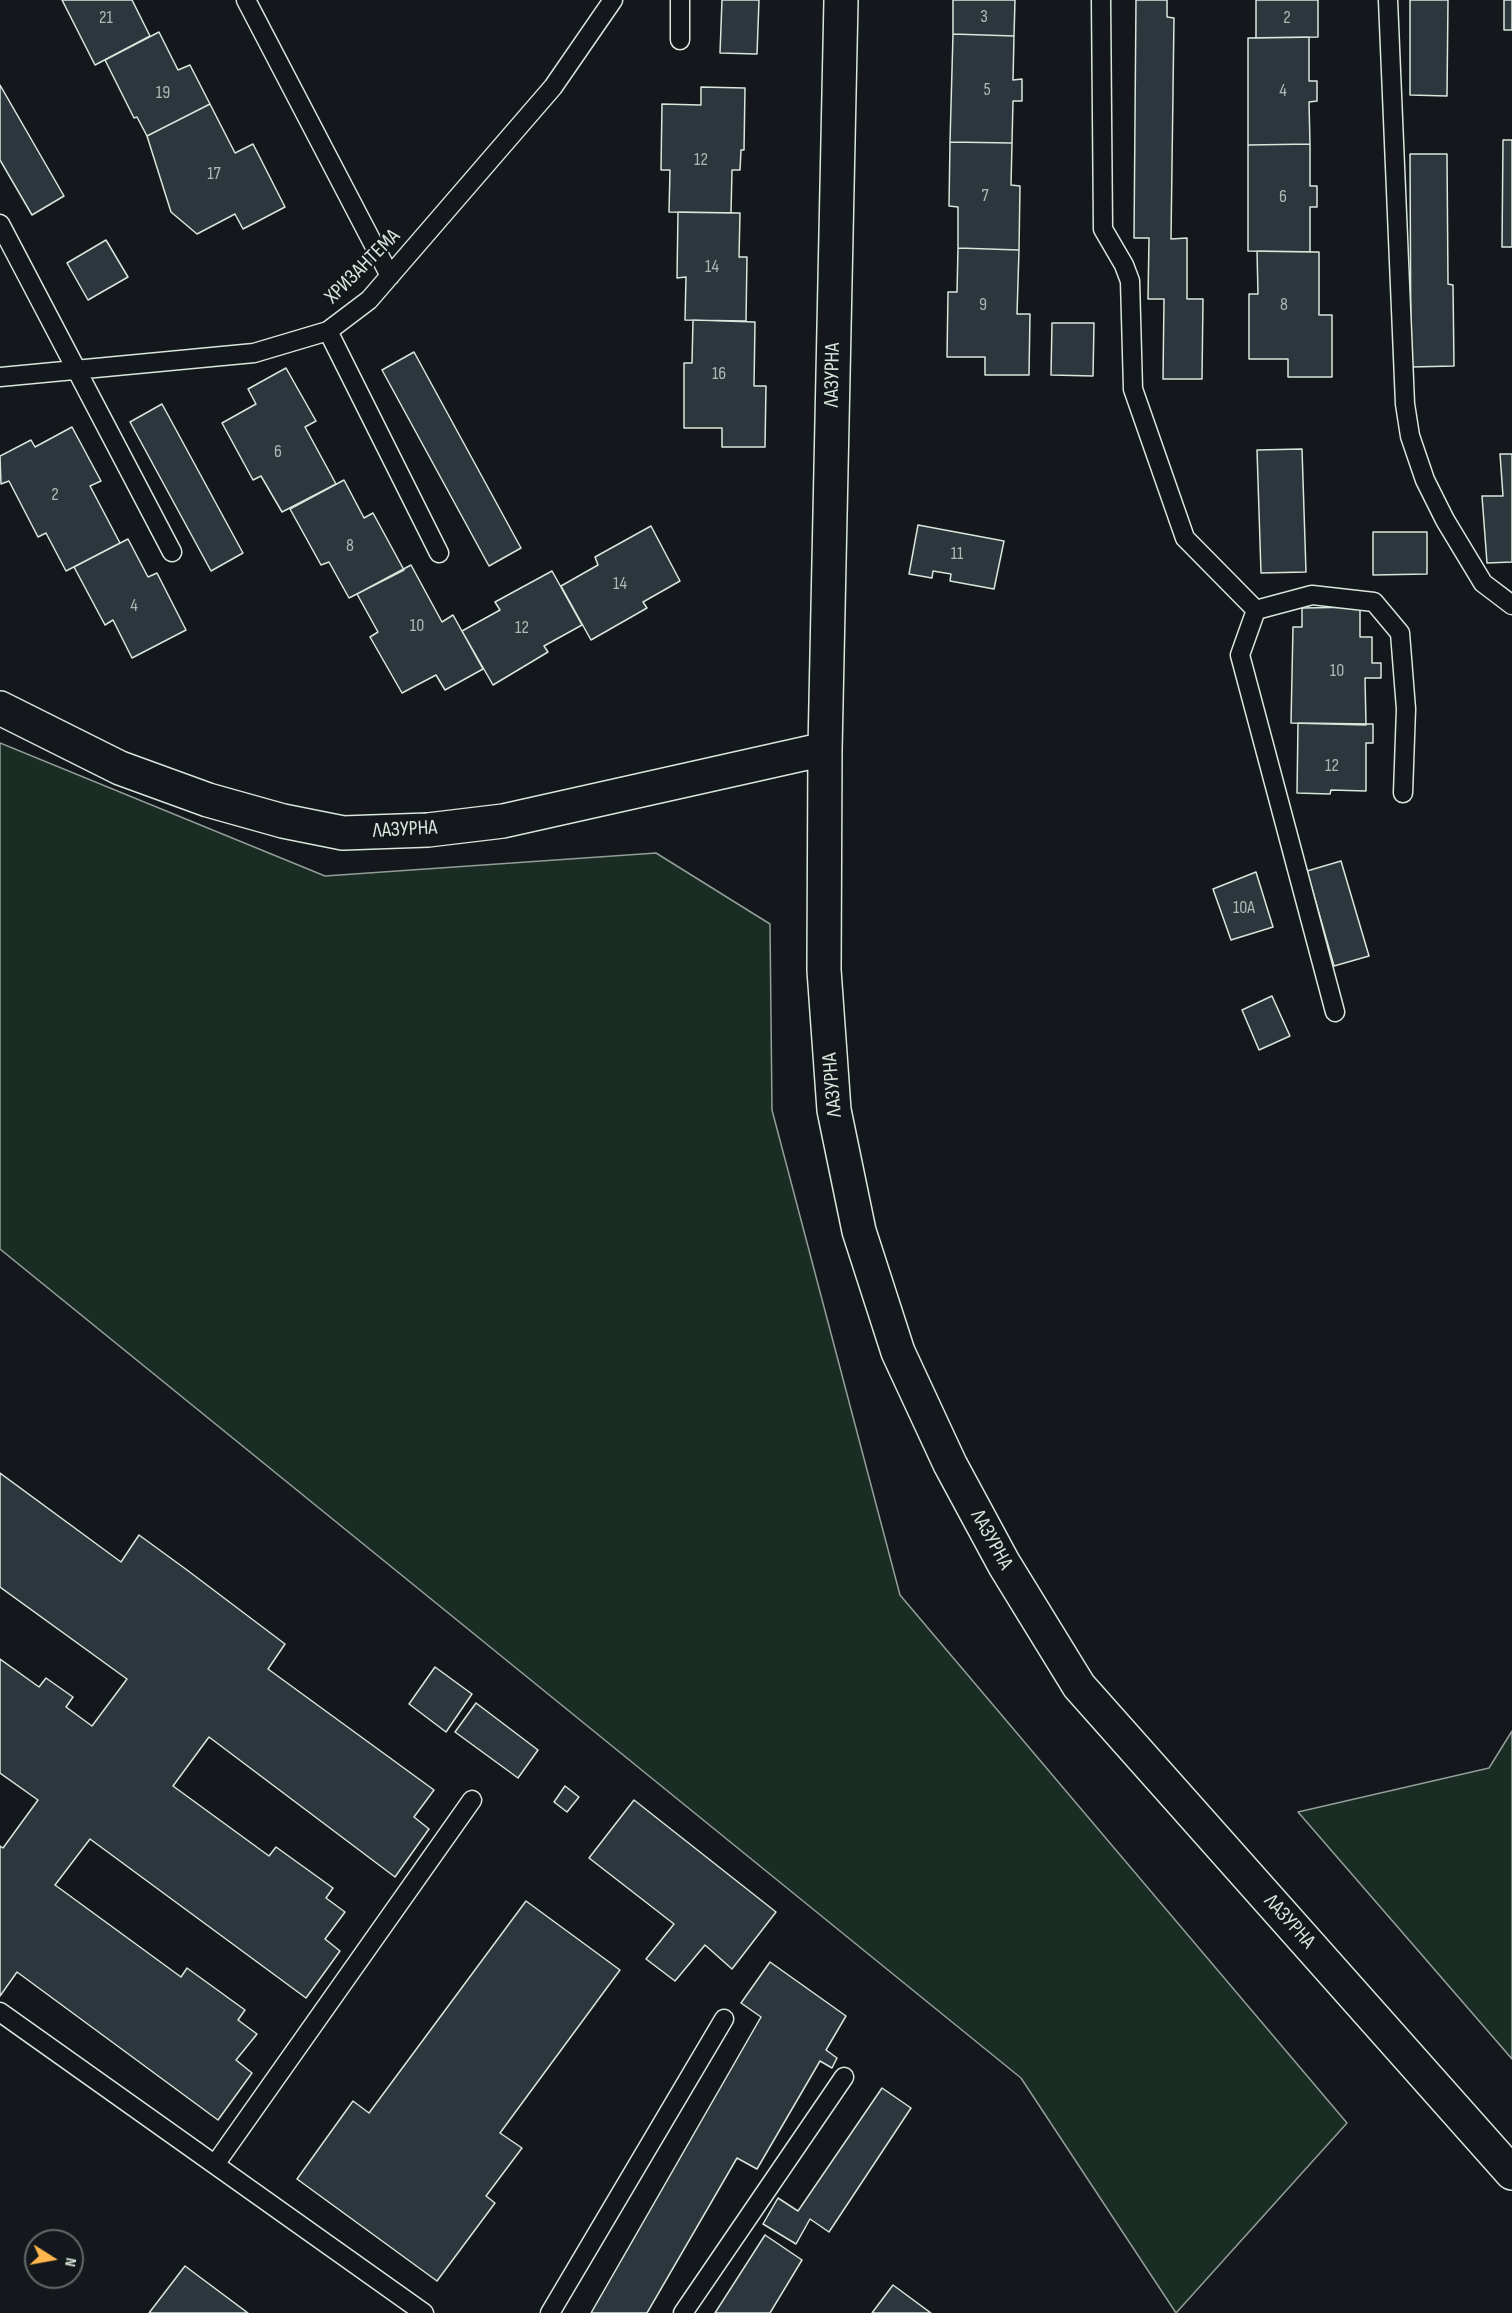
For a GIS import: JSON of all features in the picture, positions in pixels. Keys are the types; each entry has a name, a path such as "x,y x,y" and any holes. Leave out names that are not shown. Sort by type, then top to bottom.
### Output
{"street":[{"name":"ЛАЗУРНА","path":"841,0 825,749 824,970 834,1110 859,1231 898,1352 950,1464 1004,1564 1079,1686 1512,2173"},
{"name":"ЛАЗУРНА","path":"0,708 44,732 131,772 208,800 283,822 343,833 428,830 503,821 825,749"}],"lane":[{"path":"246,0 390,276"},
{"name":"ХРИЗАНТЕМА","path":"0,377 254,353 328,331 369,300 553,87 613,0"},
{"path":"680,0 680,40"},
{"path":"1101,0 1103,229 1124,265 1130,281 1133,389 1185,538 1256,610"},
{"path":"1388,0 1405,404 1410,436 1425,480 1445,520 1484,583 1512,605"},
{"path":"0,224 172,552"},
{"path":"328,331 439,553"},
{"path":"1256,610 1312,596 1374,602 1400,633 1406,709 1403,793"},
{"path":"1256,610 1240,656 1335,1012"},
{"path":"216,2163 472,1800"},
{"path":"0,2012 216,2163 424,2313"},
{"path":"550,2313 724,2019"},
{"path":"682,2313 844,2077"}],"green space":[{"path":"0,743 325,876 656,853 770,924 772,1110 900,1595 1347,2123 1176,2313 1021,2078 0,1249"},
{"path":"1512,1731 1512,2059 1298,1812 1489,1768"}],"building":[{"path":"62,0 132,0 150,36 95,65"},
{"path":"722,0 759,0 757,54 720,53"},
{"path":"953,0 1015,0 1014,36 953,34"},
{"path":"1136,0 1167,0 1167,17 1174,18 1171,239 1187,238 1187,299 1203,299 1202,379 1163,379 1164,299 1148,299 1149,238 1134,238"},
{"path":"1256,0 1318,0 1318,37 1256,38"},
{"path":"1410,0 1448,0 1447,96 1410,95"},
{"path":"1504,0 1512,0 1512,30 1504,30"},
{"path":"159,32 178,70 190,65 210,104 147,136 137,117 134,118 105,60"},
{"path":"953,34 1014,36 1013,80 1022,79 1022,101 1013,101 1012,143 950,142"},
{"path":"1309,37 1309,81 1317,81 1317,101 1309,102 1310,144 1248,145 1248,38"},
{"path":"0,85 64,196 32,215 0,160"},
{"path":"701,87 745,88 744,150 741,150 740,170 732,170 731,213 669,212 670,170 661,170 662,104 701,105"},
{"path":"210,104 235,153 253,144 285,207 243,229 235,214 197,234 171,212 147,136"},
{"path":"1503,140 1512,140 1512,247 1502,247"},
{"path":"950,142 1012,143 1011,185 1020,186 1019,250 958,248 958,207 949,206"},
{"path":"1310,144 1310,186 1317,186 1317,207 1310,207 1310,252 1248,251 1248,145"},
{"path":"1410,154 1447,154 1448,284 1453,285 1454,366 1411,367"},
{"path":"678,212 740,213 739,257 747,257 746,321 685,320 686,277 677,278"},
{"path":"106,240 128,277 88,300 67,263"},
{"path":"958,248 1019,250 1017,314 1030,314 1029,375 985,375 985,357 947,357 948,292 957,292"},
{"path":"1257,251 1319,252 1319,315 1332,315 1332,377 1288,377 1288,359 1249,359 1249,294 1258,294"},
{"path":"693,320 755,322 754,386 766,386 765,447 722,447 722,428 684,428 684,363 692,363"},
{"path":"1052,323 1094,323 1093,376 1051,375"},
{"path":"414,352 521,548 489,566 382,370"},
{"path":"286,368 316,421 305,427 336,484 282,512 261,476 253,480 222,423 256,404 248,389"},
{"path":"162,404 243,553 211,571 130,422"},
{"path":"72,427 101,481 90,486 120,543 66,571 46,533 38,537 9,481 1,484 0,456 31,440 35,447"},
{"path":"1302,449 1306,572 1261,573 1257,450"},
{"path":"1500,454 1512,454 1512,562 1487,563 1482,496 1503,496"},
{"path":"344,480 364,518 373,513 404,570 349,598 329,562 321,565 290,509"},
{"path":"918,525 1004,541 994,589 950,581 951,574 933,571 932,578 909,574"},
{"path":"651,526 680,581 643,602 647,608 591,640 561,586 598,565 595,557"},
{"path":"1373,532 1427,532 1427,574 1373,575"},
{"path":"128,539 148,577 157,573 186,630 132,658 113,620 105,625 74,567"},
{"path":"411,565 442,622 453,615 483,669 445,690 436,675 402,693 370,637 378,632 357,594"},
{"path":"552,571 582,625 544,646 548,652 493,685 462,631 500,610 495,602"},
{"path":"1360,607 1360,637 1372,637 1372,663 1381,663 1381,678 1365,678 1366,725 1291,723 1293,627 1302,627 1302,608"},
{"path":"1298,723 1373,724 1373,743 1366,743 1366,791 1331,790 1330,794 1297,793"},
{"path":"1341,861 1369,956 1334,966 1307,871"},
{"path":"1256,872 1273,927 1231,940 1213,889"},
{"path":"1272,996 1290,1036 1259,1050 1242,1010"},
{"path":"0,1473 121,1562 139,1535 187,1570 285,1644 268,1669 434,1790 414,1817 429,1829 395,1877 209,1737 173,1786 269,1856 276,1847 333,1888 326,1898 345,1912 325,1939 340,1951 306,1998 90,1839 55,1885 181,1977 187,1968 245,2010 238,2020 257,2034 236,2060 252,2073 218,2120 17,1972 0,1996 0,1846 3,1848 38,1800 0,1773 0,1659 39,1687 46,1678 73,1697 66,1707 92,1726 127,1679 0,1587"},
{"path":"435,1667 472,1694 446,1732 409,1704"},
{"path":"476,1703 538,1750 518,1778 455,1732"},
{"path":"565,1786 579,1797 567,1812 554,1802"},
{"path":"634,1800 776,1912 732,1969 705,1945 675,1981 646,1959 674,1924 589,1858"},
{"path":"526,1901 620,1970 500,2133 522,2148 486,2196 495,2203 437,2281 297,2179 353,2101 369,2113"},
{"path":"770,1962 846,2016 826,2050 837,2058 832,2068 820,2061 757,2169 737,2158 647,2313 591,2313 761,2017 741,2003"},
{"path":"882,2088 911,2108 829,2232 810,2219 796,2244 763,2224 778,2198 798,2211"},
{"path":"765,2235 802,2260 770,2313 715,2313"},
{"path":"185,2266 248,2313 149,2313"},
{"path":"893,2285 931,2313 872,2313"}]}
